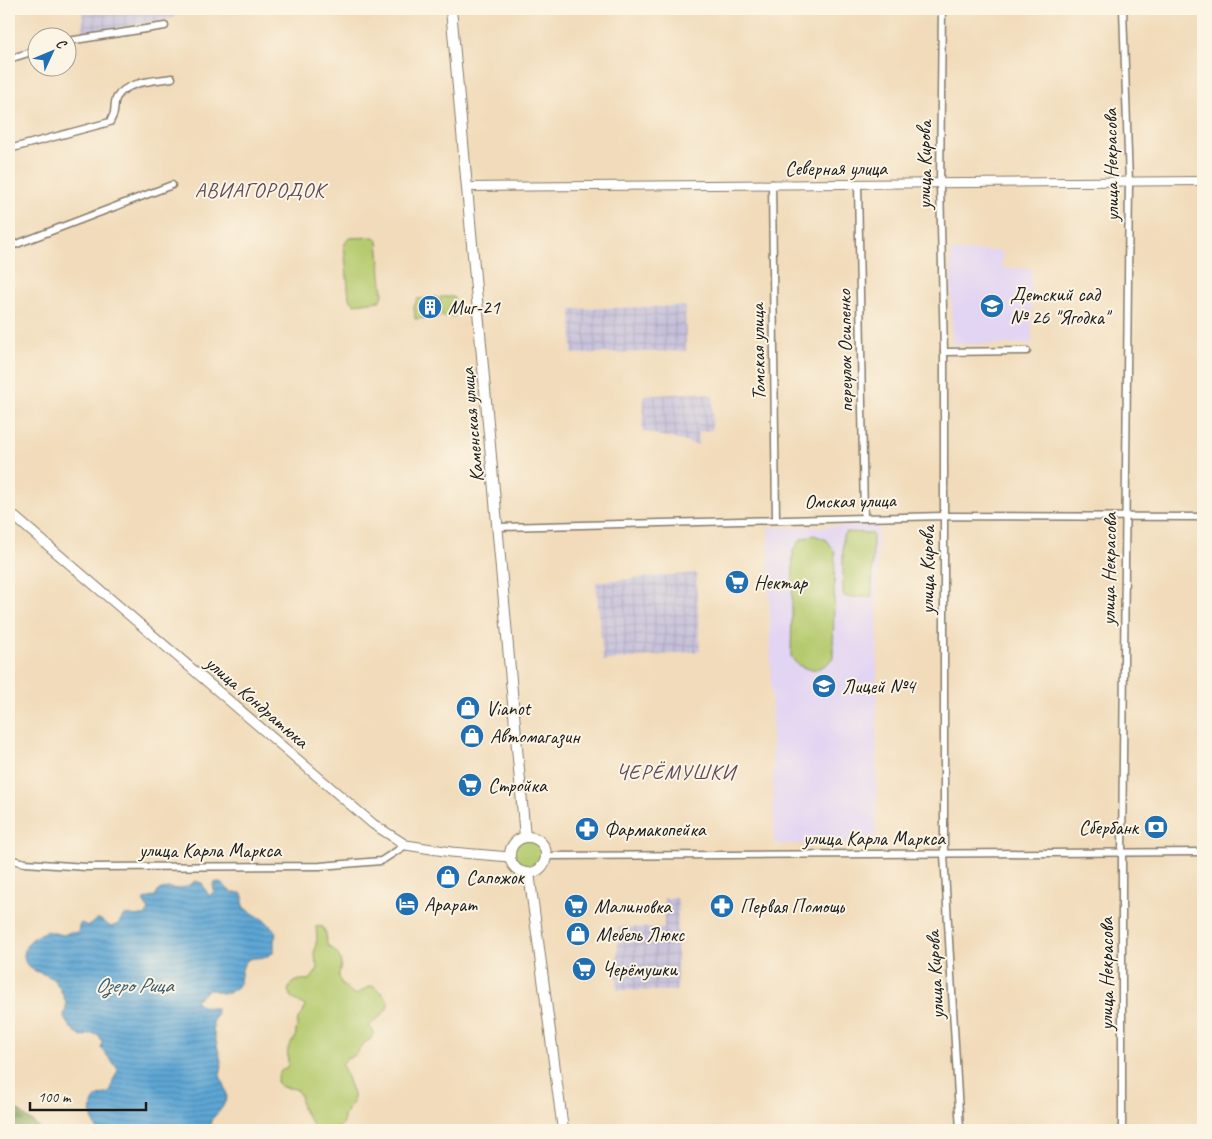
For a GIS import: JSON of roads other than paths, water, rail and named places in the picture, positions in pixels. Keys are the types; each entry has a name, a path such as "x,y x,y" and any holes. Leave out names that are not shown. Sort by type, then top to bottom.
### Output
{"main road":[{"name":"Каменская улица","path":"451,9 525,838"},
{"name":"улица Кондратюка","path":"9,512 373,824 406,845 451,852 510,857"},
{"path":"525,838 535,839 540,842 546,856 542,866 529,873 515,867 510,857 512,847 520,839 525,838"},
{"path":"529,873 563,1130"}],"street":[{"name":"улица Кирова","path":"942,9 940,183 944,352 944,854 960,1130"},
{"name":"улица Некрасова","path":"1122,1130 1122,853 1129,182 1123,9"},
{"path":"78,39 165,26"},
{"path":"9,59 28,53"},
{"path":"9,148 110,122 117,97 123,90 132,85 172,78"},
{"name":"Северная улица","path":"468,187 1203,181"},
{"path":"9,247 172,184"},
{"name":"Томская улица","path":"772,184 776,519"},
{"name":"переулок Осипенко","path":"858,184 864,517"},
{"path":"944,352 1027,351"},
{"name":"Омская улица","path":"498,527 864,517 1203,518"},
{"name":"улица Карла Маркса","path":"9,860 25,864 86,867 320,866 381,861 406,845"},
{"name":"улица Карла Маркса","path":"546,856 1203,852"}],"water":[{"name":"Озеро Рица","path":"195,881 202,883 209,896 214,891 213,884 216,882 223,884 231,892 241,893 243,896 243,907 267,922 277,933 274,940 274,951 268,956 248,960 244,964 240,984 235,989 225,994 209,989 195,999 199,1005 216,1009 217,1012 213,1021 213,1029 222,1065 220,1076 225,1086 227,1098 222,1108 212,1119 210,1130 98,1130 91,1112 93,1102 99,1096 111,1091 113,1080 118,1071 117,1068 101,1048 102,1042 99,1036 92,1033 82,1037 69,1026 64,1017 66,1006 63,994 48,976 28,966 24,955 26,946 38,935 46,931 64,935 70,932 78,933 81,923 88,926 99,919 111,927 118,924 124,915 145,916 149,910 143,901 145,899 156,896 159,890 164,888 180,888"}],"place":[{"name":"Детский сад № 26 \"Ягодка\"","path":"992,306"},
{"name":"Миг-21","path":"430,307"},
{"name":"Нектар","path":"737,582"},
{"name":"Лицей №4","path":"824,686"},
{"name":"Vianot","path":"468,708"},
{"name":"Автомагазин","path":"472,736"},
{"name":"Стройка","path":"470,785"},
{"name":"Сбербанк","path":"1156,827"},
{"name":"Фармакопейка","path":"587,829"},
{"name":"Сапожок","path":"448,877"},
{"name":"Арарат","path":"407,904"},
{"name":"Малиновка","path":"576,906"},
{"name":"Первая Помощь","path":"722,906"},
{"name":"Мебель Люкс","path":"578,934"},
{"name":"Черёмушки","path":"584,969"}],"district":[{"name":"АВИАГОРОДОК","path":"260,190"},
{"name":"ЧЕРЁМУШКИ","path":"676,772"}]}
